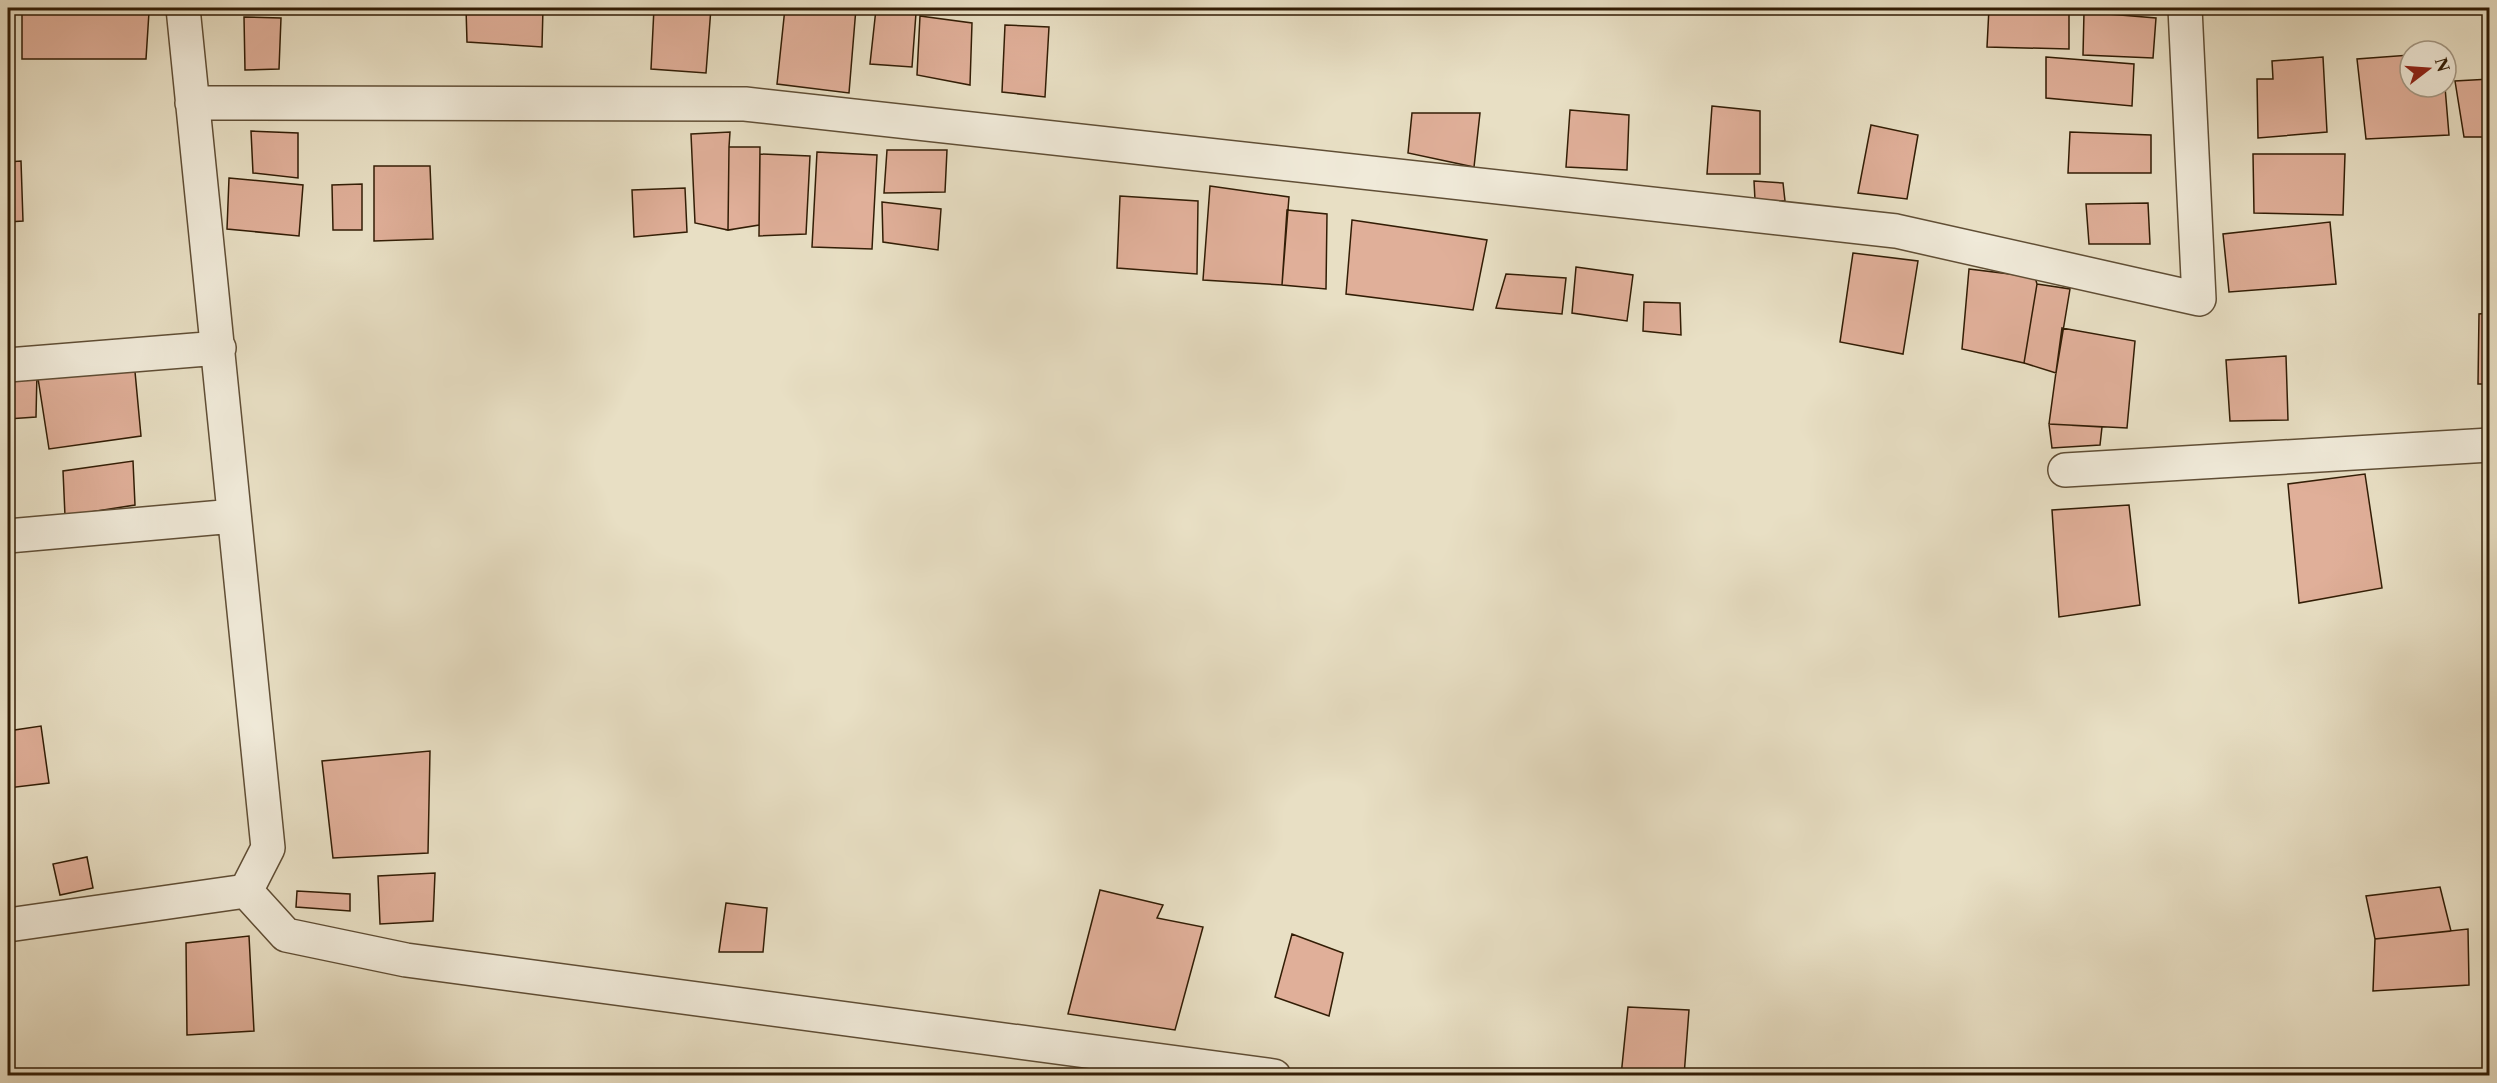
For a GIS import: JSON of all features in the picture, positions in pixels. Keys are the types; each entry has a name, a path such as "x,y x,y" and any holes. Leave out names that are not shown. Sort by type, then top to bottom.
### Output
{"street":[{"path":"183,8 268,848 246,891"},
{"path":"192,103 745,104 1896,231 2199,298 2185,8"},
{"path":"8,364 219,348"},
{"path":"2065,470 2490,445"},
{"path":"8,536 234,516"},
{"path":"8,925 246,891"},
{"path":"246,891 286,935 406,960 1274,1076"}],"building":[{"path":"22,8 84,8 149,12 146,59 22,59"},
{"path":"466,8 543,8 542,47 467,42"},
{"path":"654,8 711,8 706,73 651,69"},
{"path":"785,8 856,8 849,93 777,84"},
{"path":"1989,8 2069,8 2069,49 1987,47"},
{"path":"876,9 916,13 912,67 870,64"},
{"path":"2084,12 2156,18 2153,58 2083,55"},
{"path":"920,16 972,23 970,85 917,75"},
{"path":"244,17 281,18 279,69 245,70"},
{"path":"1005,25 1049,27 1045,97 1002,92"},
{"path":"2398,56 2398,99 2446,99 2449,135 2366,139 2357,59"},
{"path":"2046,57 2134,64 2132,106 2046,98"},
{"path":"2323,57 2327,132 2258,138 2257,79 2273,79 2272,61"},
{"path":"2490,79 2490,137 2464,137 2458,99 2458,81"},
{"path":"1712,106 1760,111 1760,174 1707,174"},
{"path":"1570,110 1629,115 1627,170 1566,167"},
{"path":"1412,113 1480,113 1474,167 1408,153"},
{"path":"1871,125 1918,135 1907,199 1858,193"},
{"path":"251,131 298,133 298,178 253,173"},
{"path":"730,132 728,230 695,223 691,134"},
{"path":"2070,132 2151,135 2151,173 2068,173"},
{"path":"729,147 760,147 759,225 728,230"},
{"path":"887,150 947,150 945,192 884,193"},
{"path":"817,152 877,155 872,249 812,247"},
{"path":"760,154 810,156 806,234 759,236"},
{"path":"2253,154 2345,154 2343,215 2254,213"},
{"path":"21,161 23,221 8,222 8,162"},
{"path":"374,166 430,166 433,239 374,241"},
{"path":"229,178 303,185 299,236 227,229"},
{"path":"1754,181 1783,183 1785,201 1755,200"},
{"path":"362,184 362,230 333,230 332,185"},
{"path":"1210,186 1289,197 1282,285 1203,280"},
{"path":"685,188 687,232 634,237 632,190"},
{"path":"1120,196 1198,201 1197,274 1117,268"},
{"path":"882,202 941,209 938,250 883,242"},
{"path":"2148,203 2150,244 2089,244 2086,204"},
{"path":"1287,210 1327,214 1326,289 1282,285"},
{"path":"1352,220 1487,240 1473,310 1346,294"},
{"path":"2330,222 2336,284 2229,292 2223,234"},
{"path":"1853,253 1918,261 1903,354 1840,342"},
{"path":"1576,267 1633,275 1627,321 1572,313"},
{"path":"1969,269 2035,277 2037,284 2024,363 1962,349"},
{"path":"1506,274 1566,278 1562,314 1496,308"},
{"path":"2037,284 2070,289 2056,373 2024,363"},
{"path":"1644,302 1680,303 1681,335 1643,331"},
{"path":"2490,313 2490,384 2478,384 2479,314"},
{"path":"2062,328 2135,341 2127,428 2049,424"},
{"path":"2286,356 2288,420 2230,421 2226,360"},
{"path":"134,361 141,436 49,449 37,372"},
{"path":"37,372 36,417 8,419 8,373"},
{"path":"2049,424 2102,427 2100,445 2052,448"},
{"path":"133,461 135,505 65,516 63,471"},
{"path":"2365,474 2382,588 2299,603 2288,484"},
{"path":"2129,505 2140,605 2059,617 2052,510"},
{"path":"41,726 49,783 8,788 8,731"},
{"path":"430,751 428,853 333,858 322,761"},
{"path":"87,857 93,888 60,895 53,864"},
{"path":"435,873 433,921 380,924 378,876"},
{"path":"2440,887 2451,931 2375,939 2366,896"},
{"path":"1100,890 1163,905 1157,918 1203,927 1175,1030 1068,1014"},
{"path":"297,891 350,894 350,911 296,907"},
{"path":"726,903 767,908 763,952 719,952"},
{"path":"2468,929 2469,985 2373,991 2375,939"},
{"path":"1292,934 1343,953 1329,1016 1275,997"},
{"path":"249,936 254,1031 187,1035 186,943"},
{"path":"1628,1007 1689,1010 1684,1076 1621,1076"}]}
